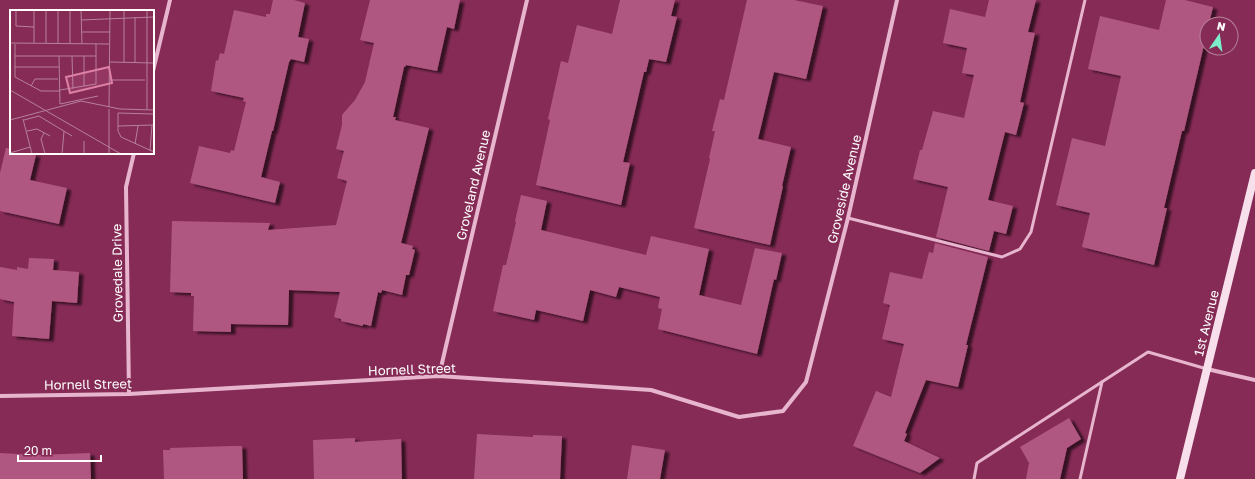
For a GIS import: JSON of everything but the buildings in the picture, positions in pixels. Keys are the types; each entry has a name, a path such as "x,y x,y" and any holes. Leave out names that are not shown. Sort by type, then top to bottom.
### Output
{"main road":[{"name":"1st Avenue","path":"1180,479 1255,173"}],"street":[{"path":"154,67 170,0"},
{"name":"Groveland Avenue","path":"439,376 527,0"},
{"name":"Groveside Avenue","path":"806,382 848,218 897,0"},
{"name":"Grovedale Drive","path":"129,394 126,187 134,154"},
{"path":"1207,368 1255,380"},
{"name":"Hornell Street","path":"0,396 129,394 439,376 651,390 739,417 783,410 806,382"}],"lane":[{"path":"848,218 1002,257 1020,249 1031,232 1085,0"},
{"path":"974,479 977,463 1148,352 1207,368"},
{"path":"1080,479 1102,382"}]}
